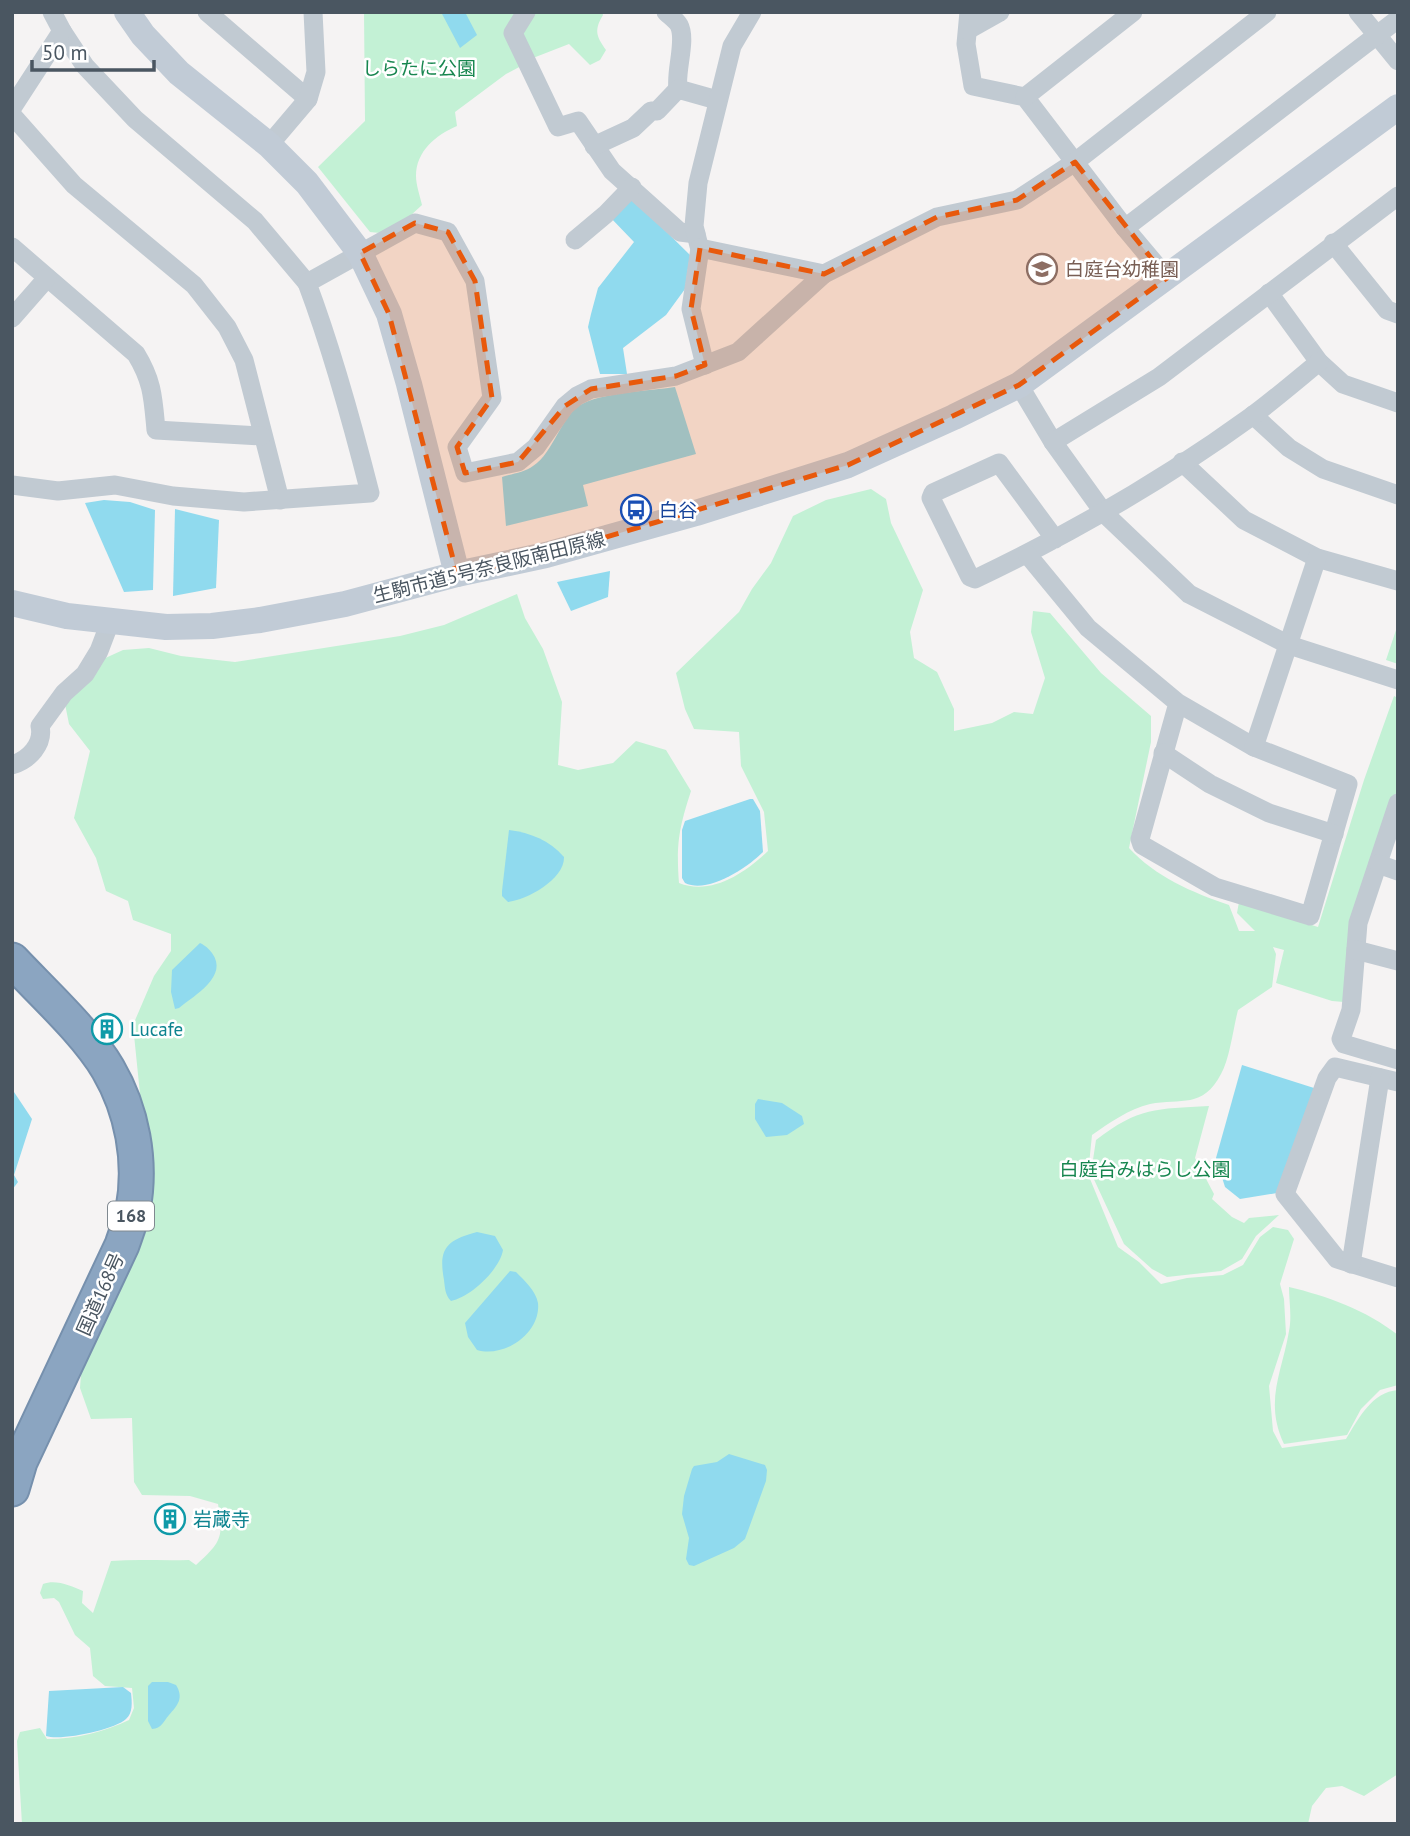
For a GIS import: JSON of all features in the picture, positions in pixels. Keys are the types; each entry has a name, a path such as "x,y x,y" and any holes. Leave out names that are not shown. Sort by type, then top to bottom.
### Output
{"highway":[{"name":"国道168号","path":"12,960 80,1033 107,1067 124,1102 133,1132 136,1172 133,1209 122,1245 20,1462 12,1489"}],"street":[{"path":"12,485 58,491 115,485 173,496 244,502 370,493 349,412 307,283 255,221 135,119 85,66 52,12"},
{"path":"127,12 143,35 179,73 269,145 307,183 360,253 389,314 457,574"},
{"path":"207,12 308,99"},
{"path":"269,145 308,99 316,72 313,12"},
{"path":"526,12 513,33 558,127 578,121 612,171 681,232 698,241 824,274"},
{"path":"666,12 679,25 681,40 676,75 678,89"},
{"path":"1000,12 968,21 966,44 973,86 1025,97 1125,228 1167,278"},
{"path":"1025,97 1133,12"},
{"path":"1359,12 1398,61"},
{"path":"434,482 518,462 537,447 565,406 576,396 591,389 676,376 738,352 824,274 937,217 1017,200 1075,162 1257,15"},
{"path":"705,365 691,309 698,241 694,226 698,183 717,100 742,17"},
{"path":"1125,228 1398,19"},
{"path":"12,108 62,31"},
{"path":"594,146 633,128 651,111 657,111 678,89"},
{"path":"678,89 717,100"},
{"name":"生駒市道5号奈良阪南田原線","path":"12,603 67,616 166,627 260,621 345,604 457,574 546,555 696,513 848,465 1019,385 1398,107"},
{"path":"12,115 74,185 194,285 227,327 244,360 280,500"},
{"path":"575,240 632,187"},
{"path":"1053,442 1159,377 1398,196"},
{"path":"307,283 415,223 448,232 475,281 492,398 457,447 465,473"},
{"path":"1334,243 1394,309"},
{"path":"12,247 136,354 148,374 156,430 262,436"},
{"path":"12,318 47,278"},
{"path":"1269,293 1319,362 1343,384 1398,403"},
{"path":"1055,539 999,463 933,494 931,498 970,578 975,579 1027,554 1104,513 1253,415 1319,362"},
{"path":"1019,385 1053,442 1104,513 1189,594 1289,645 1398,680"},
{"path":"1253,415 1289,448 1323,468 1398,495"},
{"path":"1182,462 1244,520 1317,558 1398,581"},
{"path":"1027,554 1088,628 1178,703 1254,747 1348,784 1310,916 1214,887 1142,845 1140,839 1178,703"},
{"path":"1254,747 1317,558"},
{"path":"12,765 28,758 42,734 40,726 64,693 85,674 99,651 110,622"},
{"path":"1163,753 1210,783 1269,813 1334,834"},
{"path":"1398,803 1358,923 1350,1010 1341,1039 1344,1044 1398,1060"},
{"path":"1378,864 1398,871"},
{"path":"1356,950 1398,961"},
{"path":"1352,1264 1389,1080 1335,1067 1327,1078 1285,1194 1337,1258 1352,1264 1398,1278"}],"highlighted area":[{"path":"1075,162 1167,278 1019,385 848,465 546,555 457,574 389,314 360,253 415,223 448,232 475,281 492,398 457,447 465,473 518,462 565,406 591,389 676,376 705,365 691,309 700,248 824,274 937,217 1017,200"}],"green space":[{"name":"しらたに公園","path":"364,12 520,12 523,65 506,74 455,112 457,126 435,139 419,159 416,179 422,205 410,216 380,233 370,232 318,167 365,121"},
{"path":"531,12 602,12 597,33 606,50 600,60 590,65 569,44 533,58 520,32"},
{"path":"871,489 886,499 891,523 923,590 910,632 914,658 937,672 954,709 954,731 992,723 1014,712 1033,714 1045,678 1031,632 1033,611 1050,613 1101,673 1151,716 1151,742 1129,848 1162,875 1201,895 1229,905 1239,931 1255,931 1237,913 1239,902 1318,927 1364,780 1394,696 1398,698 1398,787 1368,880 1344,1002 1332,1001 1276,983 1284,950 1273,947 1276,954 1272,987 1238,1010 1227,1060 1214,1085 1207,1093 1190,1100 1150,1104 1134,1109 1092,1135 1088,1174 1118,1247 1139,1262 1161,1284 1187,1278 1223,1275 1243,1265 1260,1237 1273,1227 1288,1230 1294,1239 1280,1284 1284,1299 1286,1334 1269,1386 1273,1431 1282,1448 1346,1439 1361,1415 1374,1401 1398,1390 1398,1774 1364,1796 1342,1786 1326,1788 1312,1806 1308,1824 22,1824 17,1741 20,1732 40,1728 47,1739 90,1734 129,1720 134,1708 132,1688 105,1686 93,1676 90,1648 75,1635 59,1602 54,1598 43,1599 40,1593 43,1584 58,1583 83,1591 82,1603 93,1613 111,1561 189,1560 196,1565 216,1545 221,1525 218,1504 190,1496 142,1495 134,1482 132,1418 91,1419 80,1388 82,1359 150,1149 140,1094 133,1025 154,976 171,951 171,934 133,920 128,901 106,891 96,858 74,818 90,751 69,724 65,704 101,660 123,650 149,648 181,656 235,662 400,636 444,625 517,594 525,618 543,649 562,702 558,765 578,770 613,763 636,741 666,750 691,791 679,836 679,883 703,887 715,884 738,874 768,851 764,812 741,766 739,732 694,729 685,709 676,673 739,612 771,563 793,516 826,500"},
{"path":"1398,624 1398,664 1386,660"},
{"name":"白庭台みはらし公園","path":"1209,1106 1195,1158 1214,1194 1212,1199 1232,1217 1244,1223 1249,1218 1279,1215 1256,1236 1242,1259 1221,1271 1167,1277 1152,1269 1124,1244 1091,1173 1096,1140 1124,1121 1149,1112"},
{"path":"1289,1287 1346,1305 1373,1318 1398,1335 1398,1385 1380,1390 1361,1409 1347,1435 1284,1444 1278,1429 1275,1414 1276,1387 1290,1326"}],"water":[{"path":"441,12 465,12 477,35 460,48"},
{"path":"628,194 690,255 685,289 666,315 623,348 627,374 600,374 588,327 598,288 634,242 609,216"},
{"path":"675,387 696,454 583,485 588,506 506,526 502,477 526,470 540,460 576,408 605,396"},
{"path":"104,500 130,502 155,510 153,590 124,592 85,503"},
{"path":"175,509 219,520 216,588 173,596"},
{"path":"610,571 608,597 571,611 557,582"},
{"path":"753,799 760,811 763,852 727,878 705,885 685,883 682,878 682,830 685,821"},
{"path":"509,830 539,838 564,857 558,873 544,887 508,902 502,896 502,891"},
{"path":"200,943 207,947 216,961 213,977 201,991 175,1009 171,992 172,970"},
{"path":"1242,1065 1314,1088 1277,1193 1240,1199 1225,1187 1216,1158"},
{"path":"12,1089 32,1119 14,1175 18,1182 12,1190"},
{"path":"758,1099 782,1103 802,1116 804,1124 787,1135 766,1137 755,1119 755,1104"},
{"path":"477,1232 495,1236 503,1250 501,1257 483,1281 467,1294 451,1301 445,1289 442,1269 444,1253 458,1238"},
{"path":"510,1271 516,1272 523,1279 537,1299 534,1324 519,1341 509,1347 488,1352 477,1350 468,1337 465,1323"},
{"path":"729,1454 765,1465 766,1481 745,1539 734,1548 694,1566 689,1565 686,1559 689,1538 682,1514 692,1469 694,1466 717,1462"},
{"path":"152,1682 176,1685 180,1698 162,1724 152,1729 148,1721 148,1686"},
{"path":"123,1687 131,1693 132,1707 128,1717 120,1723 75,1736 46,1736 49,1691"}],"place":[{"name":"白庭台幼稚園","path":"1042,269"},
{"name":"白谷","path":"636,510"},
{"name":"Lucafe","path":"107,1029"},
{"name":"岩蔵寺","path":"170,1519"}]}
